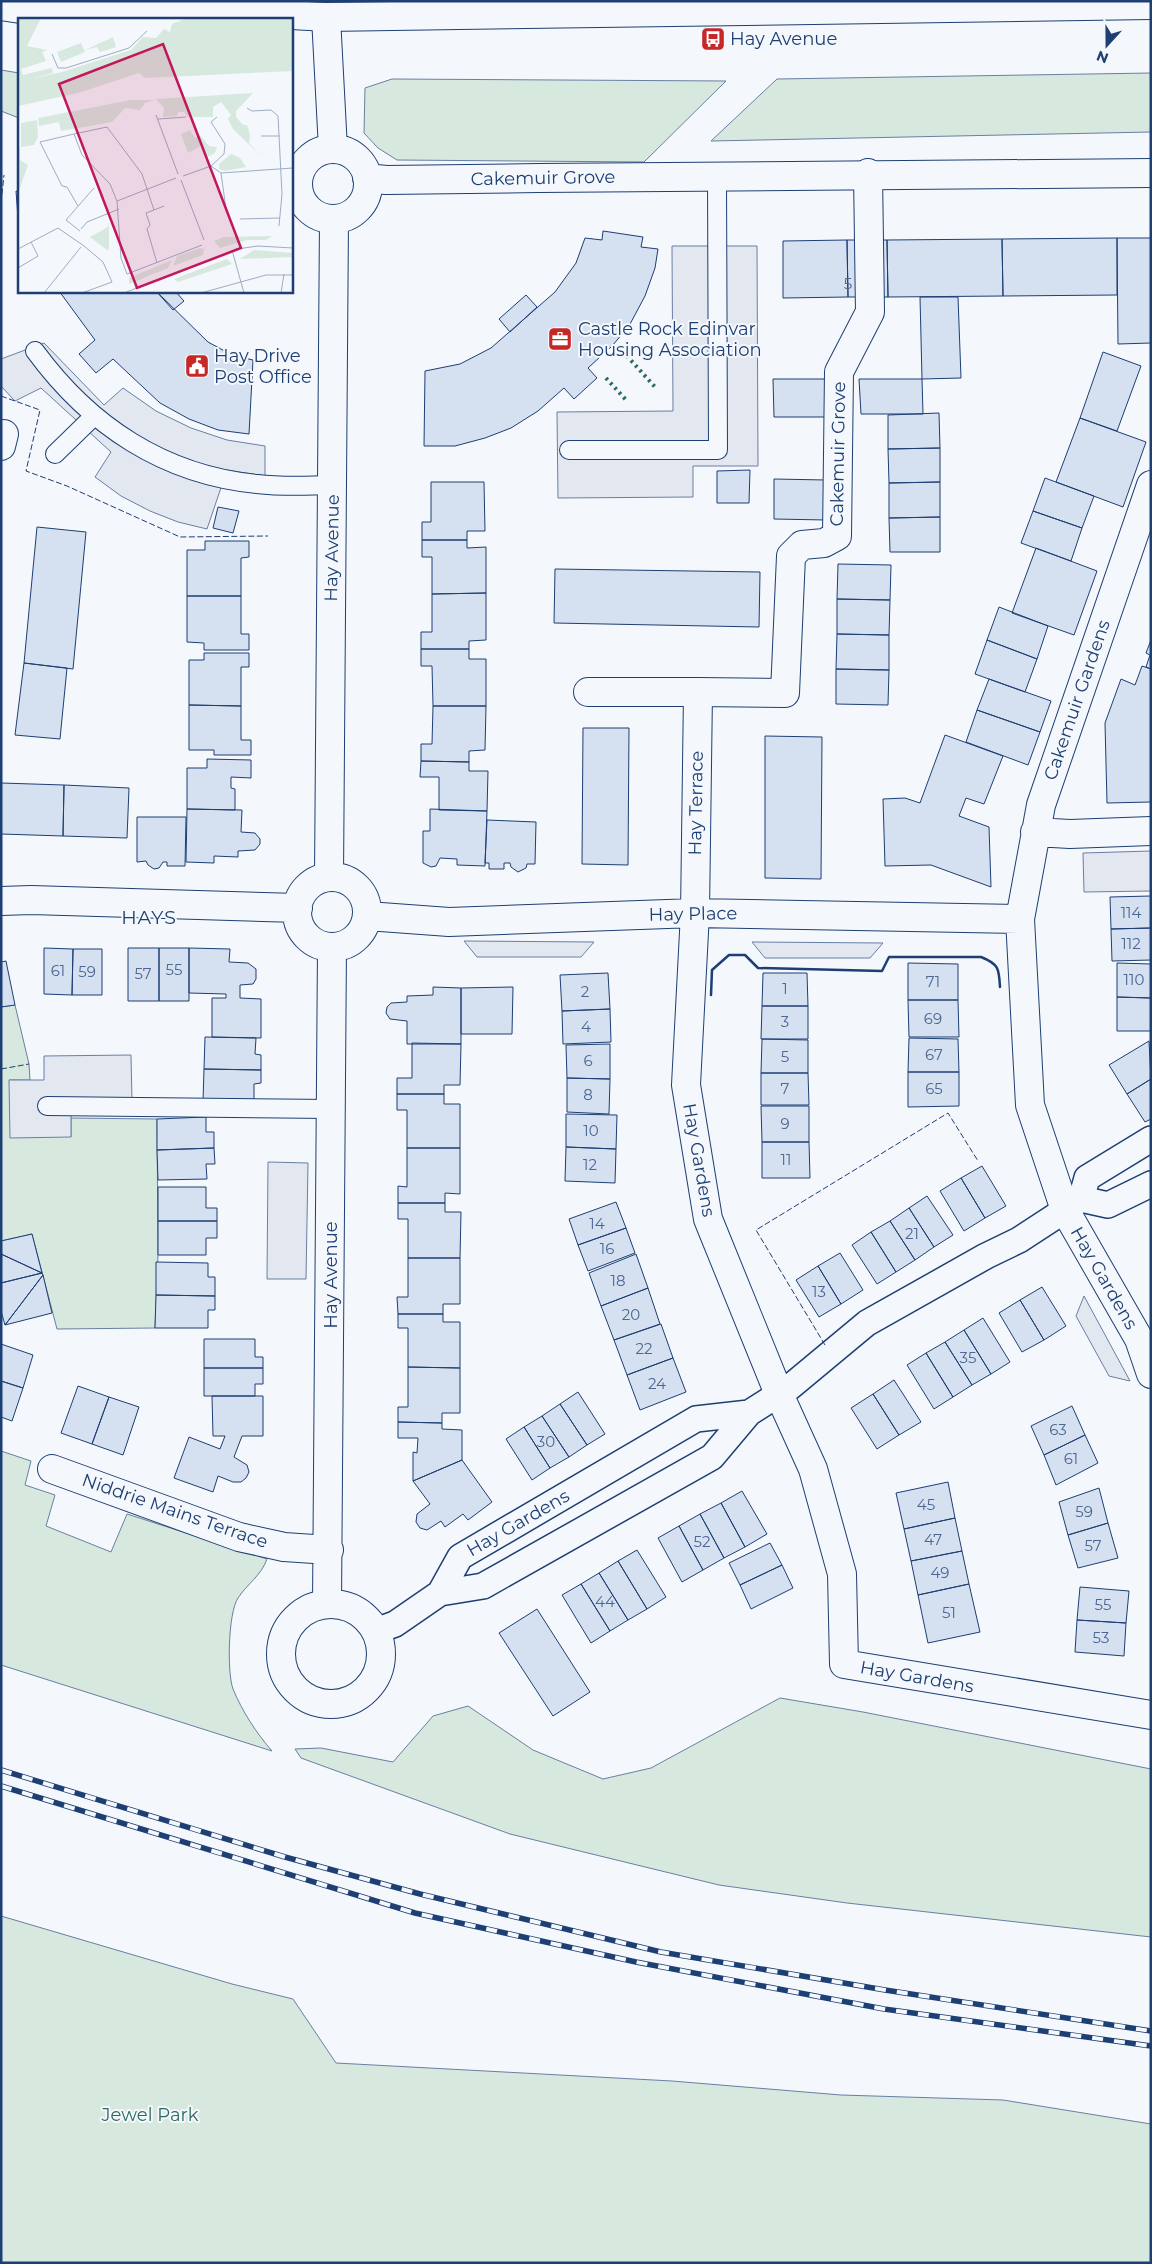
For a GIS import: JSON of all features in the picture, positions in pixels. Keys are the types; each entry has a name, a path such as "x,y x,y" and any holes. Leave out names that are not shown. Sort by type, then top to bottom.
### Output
{"street":[{"path":"1,6 45,12 94,8 237,12 326,17 1151,5"},
{"path":"326,17 333,149"},
{"path":"333,149 343,150 359,160 365,168 367,178 365,198 359,207 343,217 334,219 313,213 305,205 295,185 304,163 322,150 333,149"},
{"name":"Cakemuir Grove","path":"367,178 386,180 577,176 717,177 868,173 1151,173"},
{"name":"Cakemuir Grove","path":"698,692 786,693 791,556 802,545 824,543 837,536 839,372 870,312 868,173"},
{"name":"Hay Avenue","path":"329,877 334,219"},
{"name":"Cakemuir Gardens","path":"1020,919 1041,805 1151,485"},
{"path":"588,692 698,692"},
{"name":"Hay Terrace","path":"695,913 698,692"},
{"path":"1035,832 1070,834 1151,831"},
{"path":"340,877 358,887 364,896 367,916 359,935 342,946 332,947 313,941 306,935 298,918 298,908 301,896 308,887 318,880 340,877"},
{"path":"1,901 31,900 298,908"},
{"name":"Hay Place","path":"367,916 450,922 695,913 1020,919"},
{"name":"Hay Gardens","path":"695,913 686,1085 708,1219 779,1394 813,1469 842,1574 844,1664 1151,1715"},
{"name":"Hay Gardens","path":"1020,919 1030,1104 1073,1204 1139,1339 1151,1374"},
{"name":"Hay Avenue","path":"328,1604 332,947"},
{"path":"1151,1139 1087,1178 1073,1204 1108,1206 1151,1184"},
{"name":"Hay Gardens","path":"376,1631 395,1624 440,1593 482,1586 712,1457 749,1413 779,1394 868,1323 1018,1240 1073,1204"},
{"name":"Hay Gardens","path":"440,1593 460,1557 696,1419 749,1413"},
{"name":"Niddrie Mains Terrace","path":"52,1469 240,1537 284,1547 329,1550"},
{"path":"328,1604 342,1605 356,1610 368,1619 376,1631 381,1647 381,1664 375,1679 364,1692 350,1701 334,1704 317,1703 302,1696 291,1685 284,1672 280,1656 282,1641 289,1627 299,1615 312,1607 328,1604"}],"lane":[{"path":"569,450 718,450 717,177"},
{"path":"36,352 68,392 94,416 143,450 172,464 202,474 256,484 333,485"},
{"path":"55,454 94,416"},
{"path":"47,1106 331,1109"}],"green space":[{"path":"1,70 18,73 18,118 1,111"},
{"path":"1151,73 1151,132 711,141 777,79"},
{"path":"392,79 726,81 644,162 397,160 378,148 364,133 365,88"},
{"path":"15,1005 29,1064 30,1080 9,1080 71,1137 71,1118 157,1119 158,1255 155,1328 57,1329 32,1234 1,1241 1,1007"},
{"path":"1,1451 31,1461 25,1485 55,1495 46,1526 111,1552 127,1514 267,1559 258,1575 238,1598 230,1629 229,1657 233,1689 250,1722 272,1751 1,1665"},
{"path":"780,1698 863,1712 1151,1769 1151,1937 847,1903 719,1885 510,1834 301,1758 295,1749 321,1748 393,1762 433,1716 468,1706 533,1750 603,1779 651,1768"},
{"name":"Jewel Park","path":"1,1916 232,1984 293,1999 336,2063 672,2081 841,2095 1003,2100 1151,2124 1151,2263 1,2263"}],"shaded area":[{"path":"672,246 757,246 758,466 693,466 693,497 558,498 557,412 673,411"},
{"path":"44,343 104,405 123,388 156,411 191,428 227,440 265,446 265,476 227,470 207,529 178,522 150,511 121,496 95,477 111,452 41,388 15,401 1,386 1,359"},
{"path":"1151,851 1151,891 1084,892 1083,853"},
{"path":"464,941 594,942 581,957 477,957"},
{"path":"752,942 883,943 870,958 765,958"},
{"path":"131,1055 132,1101 71,1102 71,1137 10,1138 9,1080 44,1080 44,1056"},
{"path":"268,1162 308,1163 306,1279 267,1279"},
{"path":"1084,1296 1130,1381 1109,1376 1076,1316"}],"building":[{"path":"16,191 18,192 18,218"},
{"name":"Castle Rock Edinvar Housing Association","path":"603,231 643,237 641,247 658,249 655,268 645,296 629,326 612,346 588,368 597,378 574,399 564,388 538,411 511,428 485,438 455,446 424,446 425,371 460,364 491,348 555,292 576,263 585,238 602,240"},
{"path":"1117,238 1151,238 1151,343 1118,344"},
{"path":"1117,238 1117,295 1003,296 1002,239"},
{"path":"1002,239 1003,296 888,297 887,240"},
{"path":"847,240 887,240 888,297 848,297"},
{"path":"847,240 848,297 783,298 783,241"},
{"path":"60,292 157,292 208,342 232,355 253,360 249,434 218,430 189,419 160,403 113,359 96,373 79,354 95,340"},
{"path":"157,292 176,292 184,301 173,310"},
{"path":"526,295 537,307 510,332 499,319"},
{"path":"920,297 958,297 961,378 922,379"},
{"path":"1103,352 1141,366 1117,431 1080,418"},
{"path":"773,379 825,379 825,417 774,417"},
{"path":"859,379 922,379 923,414 861,414"},
{"path":"939,413 940,448 888,449 888,415"},
{"path":"1080,418 1146,442 1123,507 1056,482"},
{"path":"940,448 940,482 889,483 888,449"},
{"path":"750,470 749,503 717,503 717,471"},
{"path":"1045,478 1094,496 1082,528 1033,511"},
{"path":"774,479 826,480 826,520 774,519"},
{"path":"431,482 484,482 485,531 467,531 467,540 422,540 422,522 431,522"},
{"path":"940,482 940,517 889,518 889,483"},
{"path":"218,507 239,511 233,533 213,528"},
{"path":"1033,511 1082,528 1071,561 1021,543"},
{"path":"940,517 940,552 890,552 889,518"},
{"path":"37,527 86,532 73,669 24,663"},
{"path":"422,540 467,540 467,548 486,547 486,593 432,594 432,557 422,557"},
{"path":"205,541 249,541 249,557 241,558 241,596 187,596 187,550 205,550"},
{"path":"1036,548 1097,571 1074,635 1012,613"},
{"path":"838,564 891,565 890,600 837,599"},
{"path":"555,569 760,572 759,627 554,623"},
{"path":"486,593 486,640 469,641 469,649 421,649 421,632 432,632 432,594"},
{"path":"187,596 241,596 241,634 249,634 249,650 204,650 204,643 187,642"},
{"path":"837,599 890,600 889,635 837,634"},
{"path":"999,607 1048,626 1037,659 987,640"},
{"path":"837,634 889,635 889,670 836,669"},
{"path":"987,640 1037,659 1025,692 975,674"},
{"path":"1151,640 1151,669 1146,667 1150,655 1146,653"},
{"path":"421,649 469,649 469,659 486,659 486,706 433,706 432,666 421,666"},
{"path":"204,653 249,653 249,667 241,667 241,706 189,705 189,660 204,660"},
{"path":"24,663 67,668 60,739 15,735"},
{"path":"1142,666 1151,669 1151,802 1107,803 1105,723 1121,679 1135,685"},
{"path":"836,669 889,670 888,705 836,704"},
{"path":"989,679 1051,701 1040,732 977,710"},
{"path":"189,705 241,706 241,740 251,740 251,755 214,755 214,750 189,750"},
{"path":"433,706 486,706 485,750 469,751 469,762 421,761 421,744 432,744"},
{"path":"977,710 1040,732 1028,765 966,742"},
{"path":"583,728 629,728 628,865 582,864"},
{"path":"945,735 1003,756 984,804 966,798 959,816 989,827 991,887 931,865 885,866 883,799 905,798 920,803"},
{"path":"765,736 822,737 821,879 765,878"},
{"path":"207,759 251,760 251,778 231,777 231,788 235,789 235,810 187,809 187,768 207,768"},
{"path":"421,761 469,762 469,771 488,771 487,811 439,810 439,777 420,777"},
{"path":"1,783 64,785 63,836 1,834"},
{"path":"64,785 129,788 127,838 63,836"},
{"path":"187,809 242,810 241,832 255,833 260,839 260,844 255,850 238,851 238,857 214,856 214,863 186,862"},
{"path":"430,809 487,811 485,866 457,865 457,859 440,858 436,866 431,867 423,863 423,831 430,831"},
{"path":"137,817 186,817 185,866 167,866 167,862 163,862 159,868 154,869 146,861 137,862"},
{"path":"487,820 536,822 535,864 527,864 526,868 518,872 511,867 510,863 504,863 504,869 489,869 489,863 485,863"},
{"path":"1151,896 1151,928 1111,929 1110,897"},
{"path":"1151,928 1151,960 1112,961 1111,929"},
{"path":"44,948 73,949 72,995 44,994"},
{"path":"128,948 159,948 159,1001 128,1001"},
{"path":"159,948 189,948 189,1001 159,1001"},
{"path":"189,948 230,949 229,962 248,963 256,969 256,979 253,984 240,985 240,998 261,999 261,1038 212,1037 212,998 226,998 226,994 189,993"},
{"path":"73,949 102,949 102,995 72,995"},
{"path":"6,961 15,1005 1,1007 1,962"},
{"path":"908,963 958,964 958,1000 908,1000"},
{"path":"1117,963 1151,964 1151,998 1117,997"},
{"path":"608,973 610,1009 562,1011 560,975"},
{"path":"763,973 807,973 808,1006 762,1006"},
{"path":"433,987 461,988 461,1044 407,1044 407,1021 390,1019 386,1013 387,1007 391,1003 407,1002 407,996 433,995"},
{"path":"513,987 512,1034 461,1034 461,988"},
{"path":"1117,997 1151,998 1151,1031 1117,1031"},
{"path":"908,1000 958,1000 959,1037 909,1037"},
{"path":"762,1006 808,1006 808,1039 761,1039"},
{"path":"610,1009 611,1042 563,1044 562,1011"},
{"path":"205,1037 256,1038 255,1054 261,1055 261,1070 204,1069"},
{"path":"909,1038 958,1039 959,1072 908,1072"},
{"path":"762,1039 808,1040 808,1073 761,1073"},
{"path":"1149,1041 1151,1079 1127,1094 1109,1065"},
{"path":"412,1043 461,1044 460,1085 444,1085 444,1094 397,1094 397,1078 412,1078"},
{"path":"610,1044 610,1079 567,1078 566,1045"},
{"path":"204,1069 261,1070 261,1083 254,1084 254,1102 203,1101"},
{"path":"908,1072 959,1072 959,1106 908,1107"},
{"path":"761,1073 808,1073 809,1105 761,1105"},
{"path":"567,1078 610,1079 609,1114 567,1112"},
{"path":"1151,1079 1151,1119 1145,1122 1127,1094"},
{"path":"397,1094 444,1094 444,1104 460,1104 460,1148 407,1148 407,1110 397,1110"},
{"path":"761,1106 809,1106 809,1142 762,1142"},
{"path":"566,1114 617,1115 616,1149 566,1147"},
{"path":"206,1117 206,1132 214,1132 214,1148 157,1150 157,1119"},
{"path":"762,1142 809,1142 810,1178 762,1178"},
{"path":"566,1147 616,1149 615,1183 565,1181"},
{"path":"214,1148 215,1164 206,1164 207,1179 158,1180 157,1150"},
{"path":"407,1148 460,1148 460,1194 445,1193 445,1203 398,1203 398,1186 407,1187"},
{"path":"982,1166 1006,1206 985,1218 961,1178"},
{"path":"961,1178 985,1218 964,1231 940,1191"},
{"path":"158,1187 206,1187 206,1208 217,1208 217,1221 158,1221"},
{"path":"927,1196 953,1235 934,1247 909,1208"},
{"path":"616,1202 626,1228 578,1245 569,1219"},
{"path":"398,1203 445,1203 445,1212 461,1212 460,1258 408,1258 408,1219 398,1219"},
{"path":"909,1208 934,1247 915,1260 890,1221"},
{"path":"158,1221 217,1221 217,1238 206,1238 206,1255 158,1255"},
{"path":"890,1221 915,1260 896,1272 871,1232"},
{"path":"626,1228 635,1253 588,1271 578,1245"},
{"path":"871,1232 896,1272 877,1284 852,1245"},
{"path":"32,1234 42,1273 1,1254 1,1241"},
{"path":"840,1253 863,1290 841,1304 818,1266"},
{"path":"1,1254 42,1273 1,1283"},
{"path":"636,1254 648,1288 601,1306 589,1273"},
{"path":"408,1258 460,1258 460,1304 443,1304 443,1314 398,1314 397,1297 408,1297"},
{"path":"156,1262 208,1263 208,1277 215,1277 215,1296 156,1295"},
{"path":"818,1266 841,1304 819,1317 796,1280"},
{"path":"42,1273 43,1275 5,1325 1,1311 1,1283"},
{"path":"43,1275 52,1313 5,1325"},
{"path":"1042,1287 1066,1326 1044,1340 1020,1300"},
{"path":"648,1288 660,1324 614,1340 601,1306"},
{"path":"156,1295 215,1296 215,1310 208,1310 208,1328 155,1328"},
{"path":"1020,1300 1044,1340 1022,1352 999,1313"},
{"path":"398,1314 443,1314 443,1322 460,1322 460,1368 408,1367 408,1328 398,1328"},
{"path":"983,1318 1010,1362 991,1374 964,1330"},
{"path":"661,1324 673,1358 627,1375 614,1340"},
{"path":"964,1330 991,1374 972,1385 945,1342"},
{"path":"204,1339 255,1339 255,1357 263,1357 263,1368 204,1368"},
{"path":"945,1342 972,1385 953,1397 926,1353"},
{"path":"1,1344 33,1355 23,1388 1,1381"},
{"path":"926,1353 953,1397 934,1409 907,1365"},
{"path":"673,1358 686,1392 640,1410 627,1375"},
{"path":"408,1367 460,1368 460,1413 442,1413 442,1423 398,1422 398,1407 408,1407"},
{"path":"204,1368 263,1368 263,1384 255,1384 255,1396 204,1396"},
{"path":"894,1380 921,1422 899,1435 873,1394"},
{"path":"1,1381 23,1388 12,1421 1,1417"},
{"path":"78,1386 109,1397 92,1444 61,1433"},
{"path":"578,1392 605,1434 587,1445 560,1404"},
{"path":"873,1394 899,1435 877,1449 851,1408"},
{"path":"212,1396 263,1396 263,1436 242,1436 234,1457 247,1465 249,1472 246,1478 241,1482 233,1482 218,1476 213,1492 174,1478 189,1437 220,1449 225,1436 213,1436"},
{"path":"109,1397 139,1407 123,1455 92,1444"},
{"path":"560,1404 587,1445 569,1457 542,1416"},
{"path":"1072,1406 1085,1435 1044,1455 1031,1426"},
{"path":"542,1416 569,1457 550,1468 524,1427"},
{"path":"398,1422 442,1423 442,1429 462,1430 462,1460 413,1481 413,1452 417,1453 418,1438 398,1438"},
{"path":"524,1427 550,1468 532,1480 506,1439"},
{"path":"1085,1435 1098,1463 1056,1485 1044,1455"},
{"path":"462,1460 492,1502 468,1520 463,1514 445,1527 441,1521 427,1530 420,1528 416,1522 417,1514 430,1504 413,1481"},
{"path":"948,1482 955,1518 904,1529 896,1493"},
{"path":"1099,1488 1108,1523 1068,1535 1059,1502"},
{"path":"742,1491 767,1534 745,1547 721,1503"},
{"path":"721,1503 745,1547 724,1558 700,1514"},
{"path":"700,1514 724,1558 703,1570 679,1526"},
{"path":"955,1518 962,1551 911,1561 904,1529"},
{"path":"1108,1523 1118,1558 1078,1568 1068,1535"},
{"path":"679,1526 703,1570 682,1582 658,1538"},
{"path":"770,1543 782,1565 740,1585 729,1563"},
{"path":"637,1550 666,1597 647,1609 618,1561"},
{"path":"962,1551 969,1584 918,1595 911,1561"},
{"path":"618,1561 647,1609 628,1620 599,1573"},
{"path":"782,1565 793,1588 751,1609 740,1585"},
{"path":"599,1573 628,1620 610,1631 581,1584"},
{"path":"581,1584 610,1631 591,1643 562,1595"},
{"path":"969,1584 980,1632 928,1643 918,1595"},
{"path":"1080,1587 1129,1591 1126,1623 1077,1620"},
{"path":"537,1609 590,1692 553,1716 499,1633"},
{"path":"1077,1620 1126,1623 1124,1656 1075,1652"}],"railway":[{"path":"1,1770 285,1857 420,1894 661,1952 885,1990 1151,2031"},
{"path":"1,1786 415,1913 636,1962 884,2009 1151,2046"}],"hedge":[{"path":"618,346 655,387"},
{"path":"606,378 627,401"}],"fence":[{"path":"1,203 4,175"},
{"path":"1,396 40,410 26,471 67,486 180,537 268,536"},
{"path":"1,1069 29,1064"},
{"path":"825,1345 756,1230 948,1113 978,1161"}],"wall":[{"path":"711,995 712,970 729,955 745,955 758,968 882,971 889,957 981,957 991,962 997,968 1000,987"}],"place":[{"name":"Hay Avenue","path":"713,39"},
{"name":"Castle Rock Edinvar Housing Association","path":"560,339"},
{"name":"Hay Drive Post Office","path":"197,366"}],"district":[{"name":"HAYS","path":"149,917"}]}
